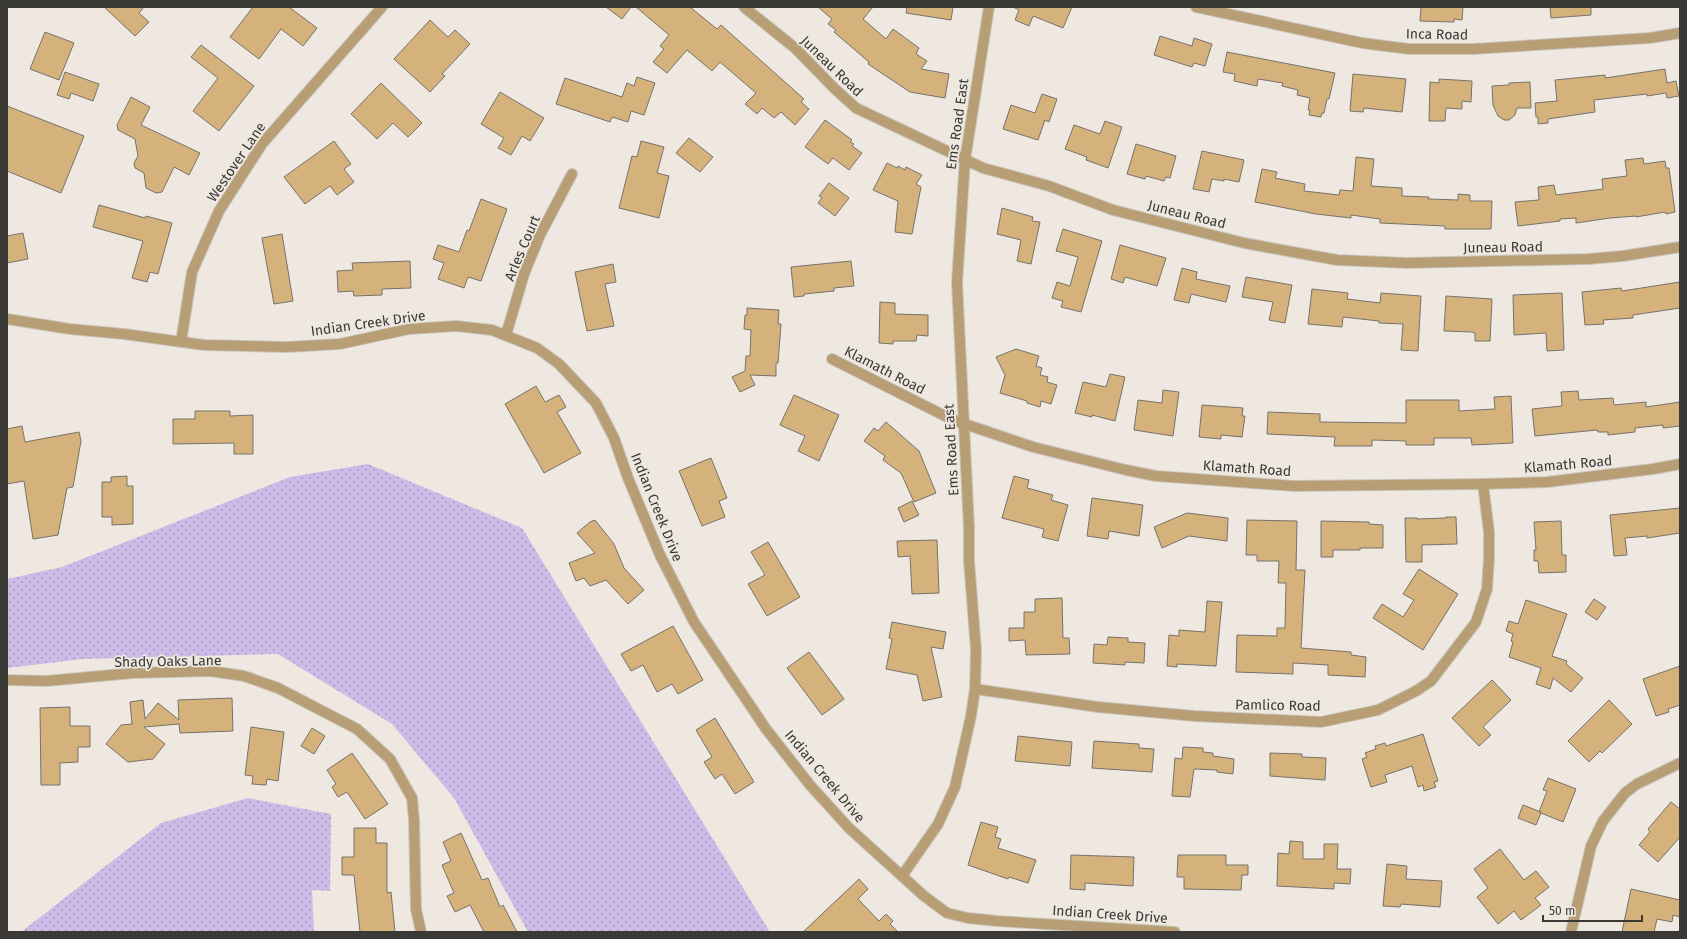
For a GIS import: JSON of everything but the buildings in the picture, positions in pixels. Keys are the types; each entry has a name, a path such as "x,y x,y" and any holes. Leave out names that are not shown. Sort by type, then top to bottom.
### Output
{"street":[{"name":"Westover Lane","path":"181,342 185,307 192,272 219,211 262,144 382,7"},
{"name":"Juneau Road","path":"744,7 795,48 856,108 983,168 1049,186 1113,210 1244,243 1337,260 1407,263 1588,259 1623,256 1680,247"},
{"name":"Ems Road East","path":"902,876 938,824 955,787 971,716 975,689 976,650 969,561 969,528 957,282 965,160 989,7"},
{"name":"Inca Road","path":"1196,7 1362,43 1409,49 1481,48 1650,38 1680,33"},
{"name":"Arles Court","path":"506,335 524,274 540,235 572,174"},
{"name":"Indian Creek Drive","path":"7,319 70,329 124,334 204,345 302,346 340,344 409,329 456,326 492,330 537,348 559,364 596,403 614,438 628,478 660,555 694,622 766,729 810,784 849,828 924,896 947,913 968,918 1175,932"},
{"name":"Klamath Road","path":"832,359 963,424 1033,447 1156,476 1294,486 1483,484 1547,482 1653,469 1680,464"},
{"name":"Pamlico Road","path":"975,689 1098,707 1194,716 1321,722 1378,710 1416,691 1431,681 1476,622 1487,588 1489,557 1489,532 1483,484"},
{"name":"Shady Oaks Lane","path":"7,680 46,681 133,673 210,671 244,676 278,688 357,729 390,759 412,798 414,820 416,909 421,932"},
{"path":"1571,932 1591,846 1603,822 1624,793 1637,784 1680,763"}],"shaded area":[{"path":"368,464 522,528 770,932 528,932 454,798 392,724 278,654 83,659 7,668 7,579 62,567 290,477"},
{"path":"248,798 331,814 330,891 312,890 314,932 21,932 161,823"}]}
